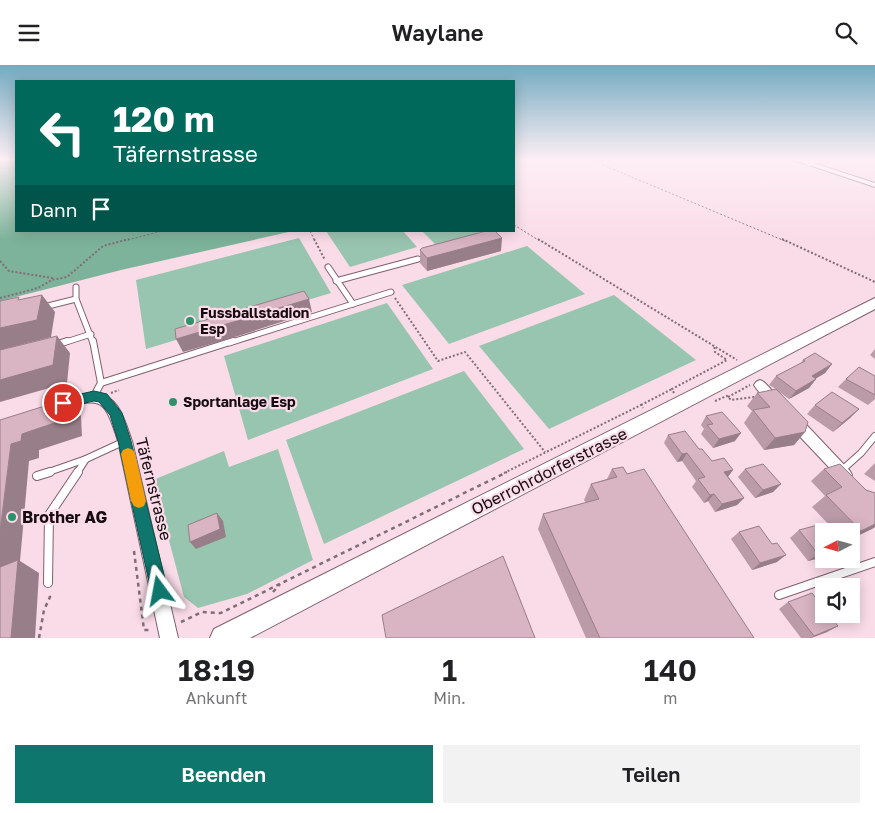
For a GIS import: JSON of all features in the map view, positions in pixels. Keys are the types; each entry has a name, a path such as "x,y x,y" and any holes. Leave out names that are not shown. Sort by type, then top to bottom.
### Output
{"main road":[{"name":"Oberrohrdorferstrasse","path":"223,638 680,394 758,383 875,303"}],"street":[{"path":"758,383 855,484"},
{"path":"38,410 98,390"},
{"name":"Täfernstrasse","path":"98,390 115,413 125,441 169,628 169,638"}],"lane":[{"path":"336,281 418,259"},
{"path":"328,267 353,304"},
{"path":"76,287 76,299 91,334 98,390 148,367 391,292"},
{"path":"38,308 76,299"},
{"path":"46,347 91,334"},
{"path":"841,471 861,453 875,436"},
{"path":"37,476 86,459 125,441"},
{"path":"48,583 49,515 86,459"},
{"path":"779,595 875,562"}],"path":[{"path":"655,187 793,244 875,282"},
{"path":"515,226 714,345 758,383"},
{"path":"0,298 38,288 52,281 67,277 103,247 158,232"},
{"path":"310,232 328,267"},
{"path":"0,261 10,271 52,278 52,281"},
{"path":"391,292 438,361 465,352 545,452"},
{"path":"282,583 641,405 680,394 726,360 715,352 712,347 714,345"},
{"path":"728,397 731,400 758,383"},
{"path":"680,394 702,404 728,397 758,383"},
{"path":"641,405 644,411"},
{"path":"40,638 44,610 50,597 48,583"}],"green space":[{"path":"0,187 15,187 15,232 289,232 121,270 0,301"},
{"path":"327,232 404,232 417,247 350,267"},
{"path":"423,232 478,232 481,235 438,247"},
{"name":"Fussballstadion Esp","path":"299,238 331,293 146,349 136,280"},
{"path":"527,246 585,294 449,344 402,285"},
{"path":"614,295 696,360 549,429 479,346"},
{"path":"387,303 433,369 248,440 224,356"},
{"path":"464,371 524,449 324,544 286,440"},
{"path":"278,449 313,560 247,594 198,608 184,597 153,480 224,451 229,467"}],"building":[{"path":"482,232 496,232 502,238 427,258 420,250"},
{"path":"304,291 309,299 176,339 175,329"},
{"path":"42,295 37,320 0,328 0,301 19,297 18,300"},
{"path":"57,336 53,365 0,380 0,350"},
{"path":"815,353 832,364 812,376 816,379 796,391 776,376 805,361 803,360"},
{"path":"859,367 875,376 875,395 846,379"},
{"path":"776,389 808,422 805,432 775,438 753,410 770,407 757,393"},
{"path":"832,392 859,409 842,423 815,405"},
{"path":"67,399 66,419 22,434 21,441 11,444 0,531 0,420"},
{"path":"722,412 741,433 719,439 707,425 713,424 706,416"},
{"path":"685,431 699,449 702,449 712,461 724,458 733,470 724,472 744,498 722,504 714,494 710,495 698,479 705,477 687,453 682,454 668,435"},
{"path":"763,464 781,484 763,490 745,469"},
{"path":"840,464 866,490 875,493 875,524 861,531 860,523 853,523 826,495 842,487 824,469"},
{"path":"623,467 627,474 644,469 754,638 600,638 543,514 599,499 591,484 617,477 612,469"},
{"path":"217,513 220,529 190,542 188,525"},
{"path":"759,526 772,544 777,543 786,555 760,563 739,532"},
{"path":"815,526 815,550 799,530"},
{"path":"503,556 535,638 386,638 382,615"},
{"path":"18,560 11,638 0,638 0,567"},
{"path":"812,593 815,597 815,623 836,623 838,626 814,636 788,602"}],"slow traffic":[{"path":"128,454 139,501"}],"place":[{"name":"Fussballstadion Esp","path":"190,321"},
{"name":"Sportanlage Esp","path":"173,402"},
{"name":"Brother AG","path":"12,517"}],"route":[{"path":"63,403 94,396 102,397 115,413 125,441 160,591"}]}
